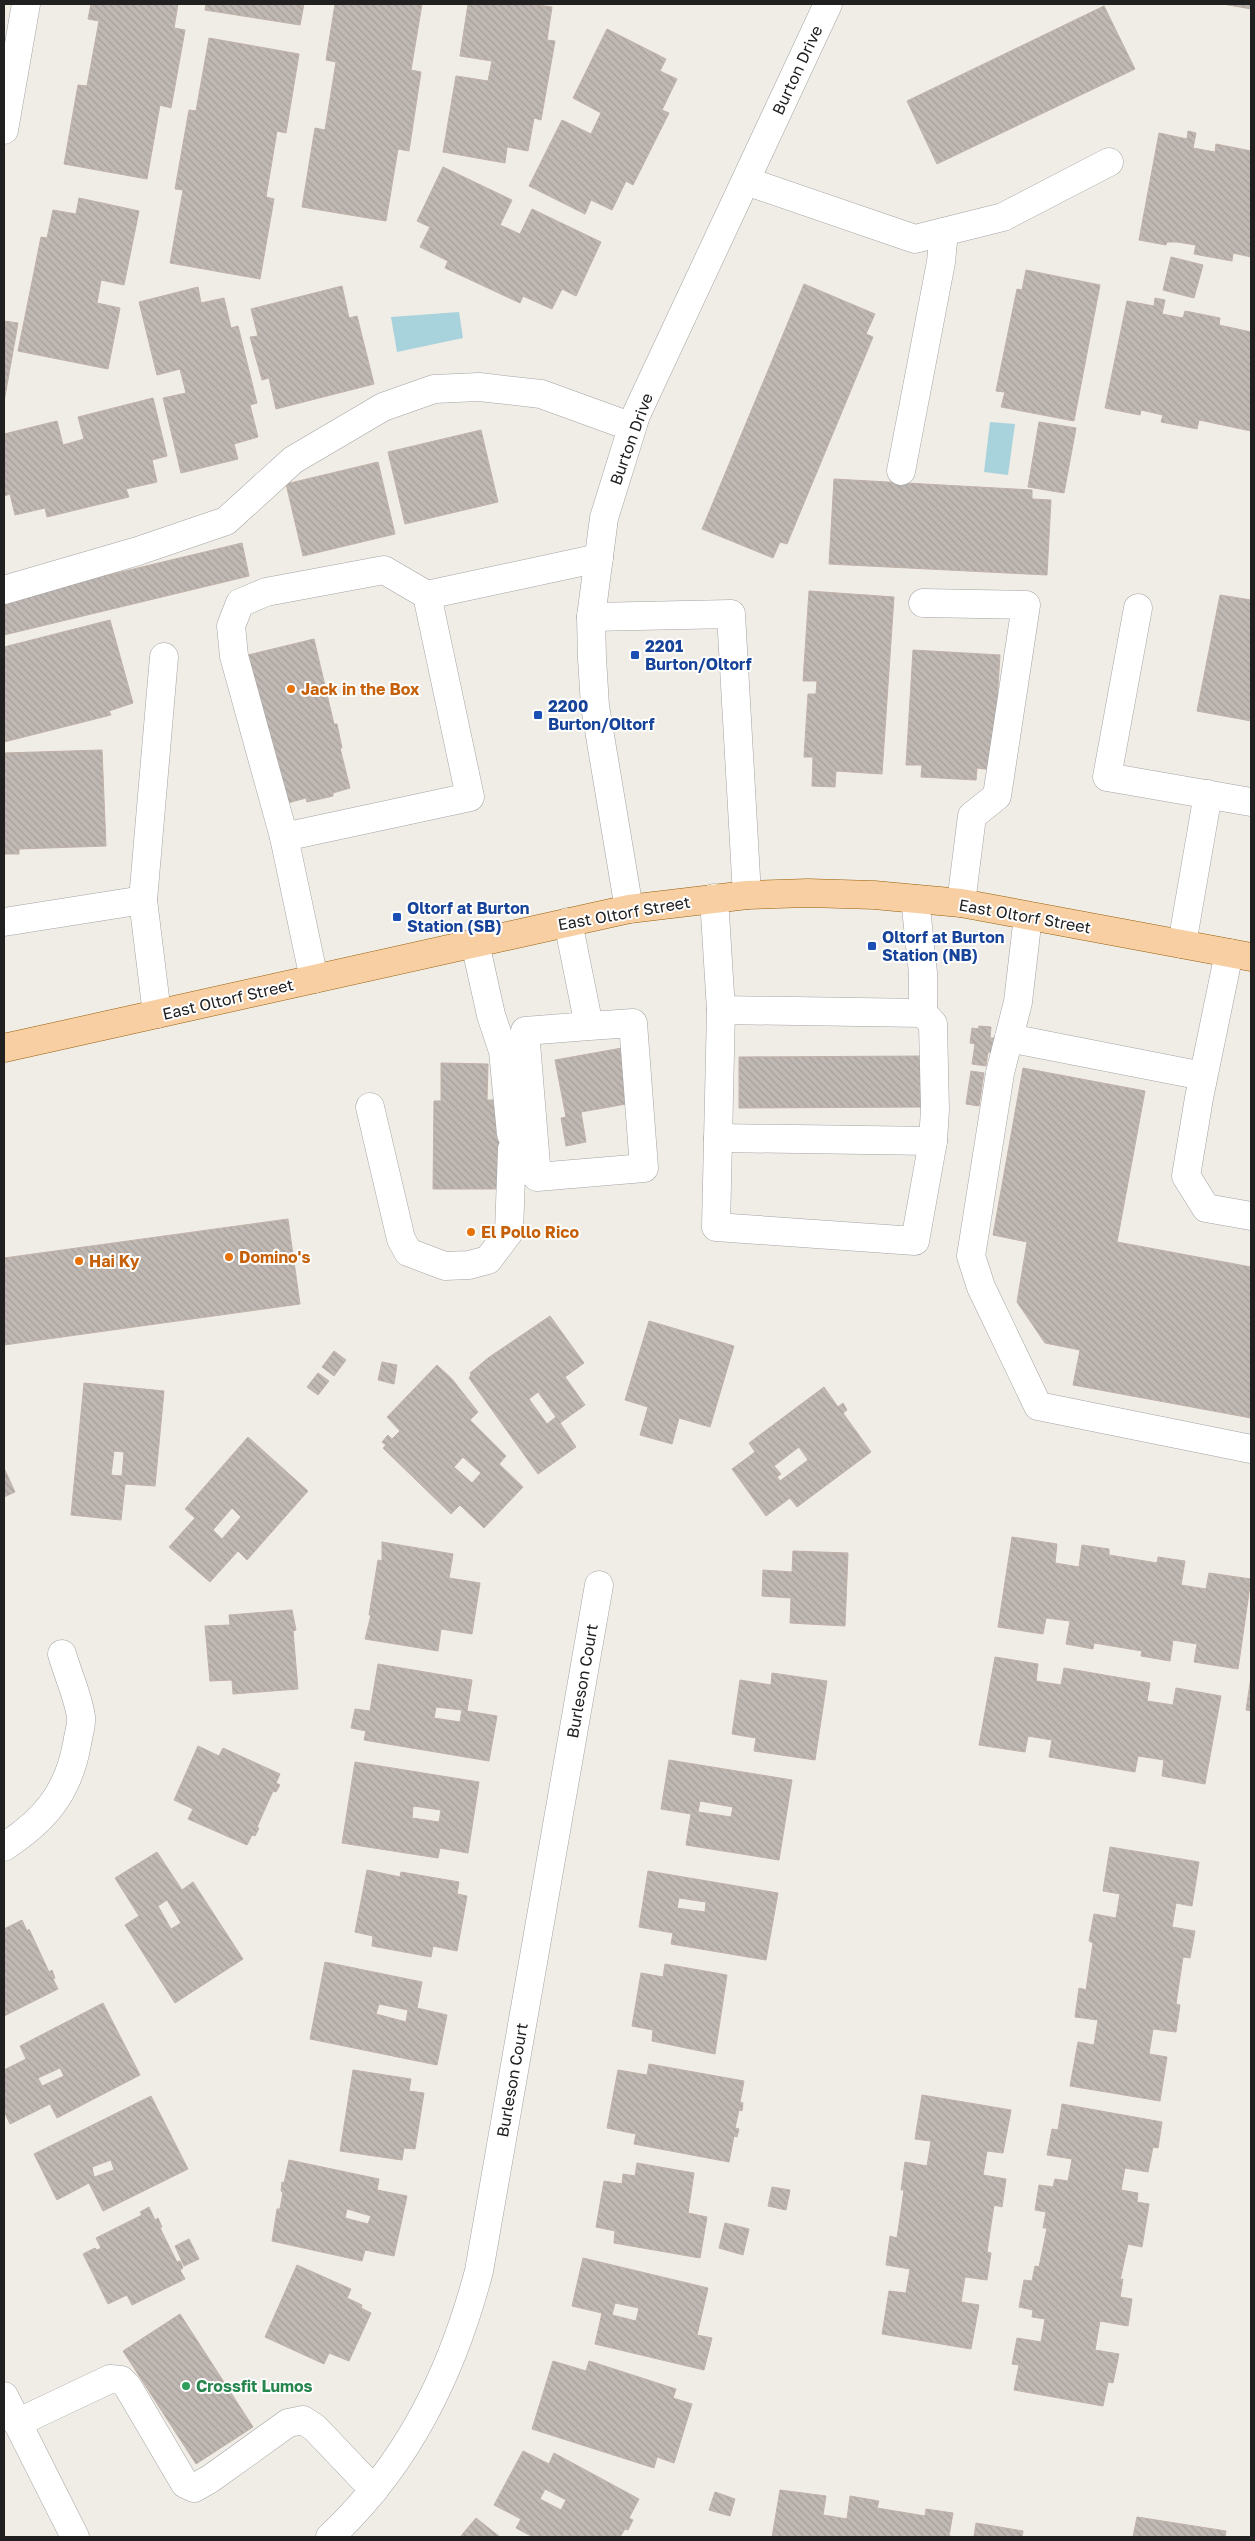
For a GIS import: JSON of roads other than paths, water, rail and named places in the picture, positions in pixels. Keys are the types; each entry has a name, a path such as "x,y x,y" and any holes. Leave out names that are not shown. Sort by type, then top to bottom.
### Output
{"main road":[{"name":"East Oltorf Street","path":"4,1048 629,909 747,894 808,893 961,903 1240,955"}],"street":[{"path":"4,130 26,4"},
{"name":"Burton Drive","path":"629,909 595,706 591,617 604,518 632,427 828,4"},
{"path":"746,181 915,239 1003,217 1109,162"},
{"path":"901,471 941,262 944,232"},
{"path":"4,590 138,551 226,521 293,460 383,407 434,389 479,387 542,394 632,427"},
{"path":"314,979 284,837 234,656 231,626 240,602 266,592 384,570 427,595 599,558"},
{"path":"284,837 470,797 427,595"},
{"path":"923,603 1026,605 997,796 972,816 961,903"},
{"path":"1138,608 1107,777 1251,802"},
{"path":"591,617 731,614 747,894"},
{"path":"157,1014 143,900 164,657"},
{"path":"1182,944 1208,794"},
{"path":"714,898 721,1010 716,1227 914,1241 933,1141 935,1110 933,1024 923,1013 923,973 915,899"},
{"path":"4,922 143,900"},
{"path":"1028,916 1018,1002 1000,1073 971,1256 981,1287 1038,1406 1251,1449"},
{"path":"568,922 589,1026"},
{"path":"370,1107 401,1239 408,1252 445,1266 469,1266 488,1260 509,1232 511,1142 503,1051 491,1016 475,943"},
{"path":"1240,955 1203,1076 1186,1176 1206,1208 1251,1216"},
{"path":"721,1010 923,1013"},
{"path":"633,1023 644,1168 537,1176 525,1031 589,1026 633,1023"},
{"path":"1009,1038 1203,1076"},
{"path":"718,1138 933,1141"},
{"name":"Burleson Court","path":"344,2533 404,2449 428,2409 448,2368 465,2322 478,2271 599,1585"},
{"path":"4,1847 27,1832 45,1814 60,1794 72,1767 81,1719 62,1654"},
{"path":"17,2423 110,2379 121,2380 128,2387 185,2484 194,2488 210,2479 288,2423 303,2420 315,2428 374,2490"},
{"path":"4,2396 75,2537"}],"water":[{"path":"459,312 463,338 397,352 391,317"},
{"path":"990,422 1015,424 1008,475 984,472"}],"place":[{"name":"2201 Burton/Oltorf","path":"635,655"},
{"name":"Jack in the Box","path":"291,689"},
{"name":"2200 Burton/Oltorf","path":"538,715"},
{"name":"Oltorf at Burton Station (SB)","path":"397,917"},
{"name":"Oltorf at Burton Station (NB)","path":"872,946"},
{"name":"El Pollo Rico","path":"471,1232"},
{"name":"Domino's","path":"229,1257"},
{"name":"Hai Ky","path":"79,1261"},
{"name":"Crossfit Lumos","path":"186,2386"}]}
